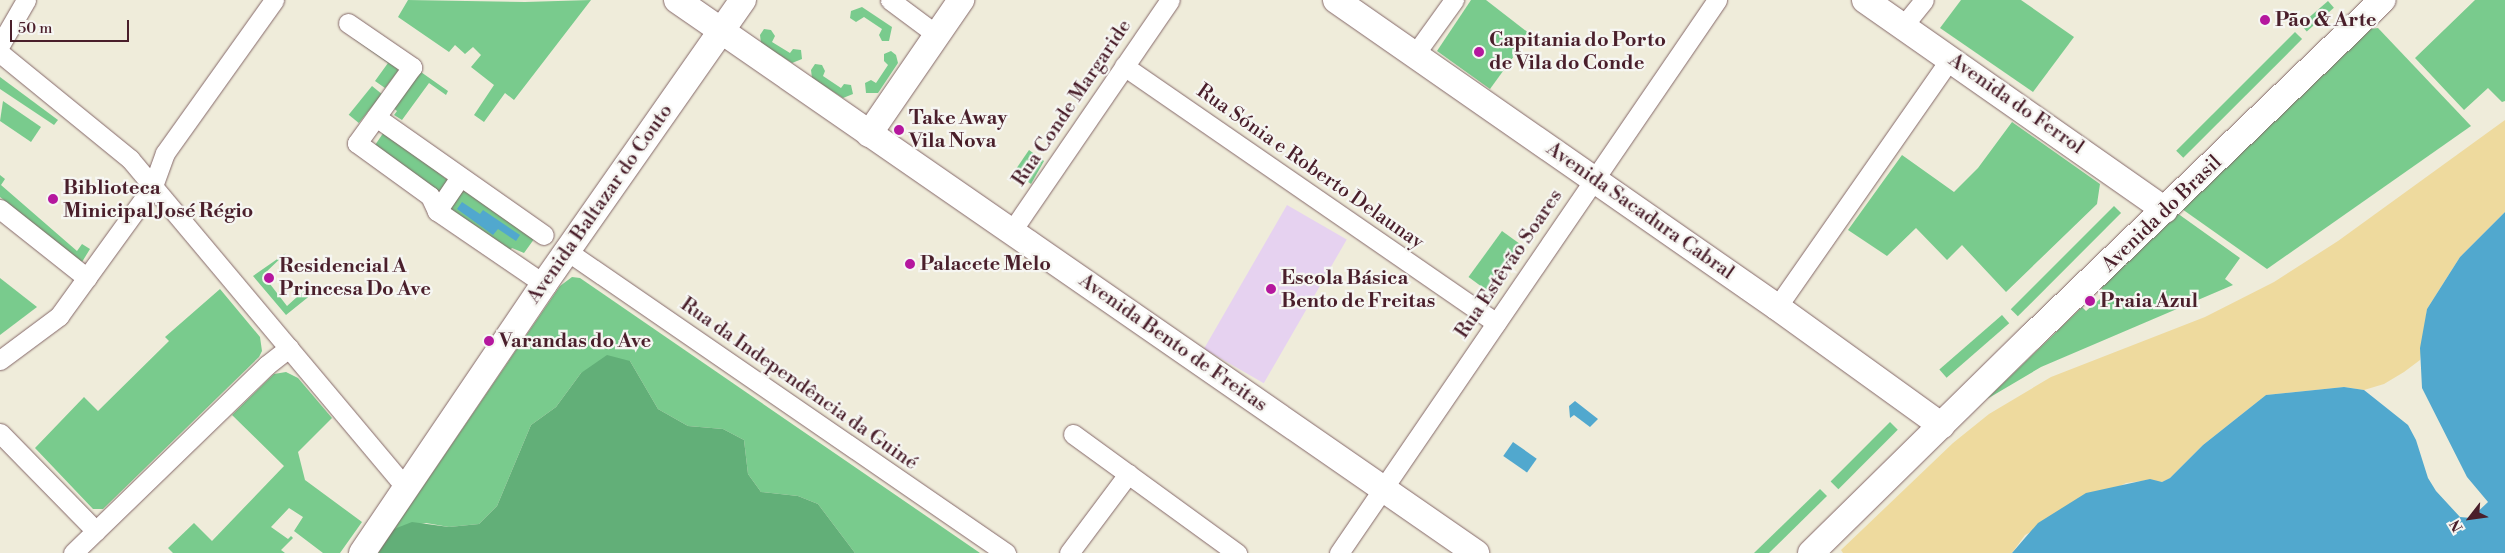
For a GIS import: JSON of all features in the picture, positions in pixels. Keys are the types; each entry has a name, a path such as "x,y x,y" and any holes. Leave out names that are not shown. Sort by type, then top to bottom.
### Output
{"street":[{"path":"0,45 26,0"},
{"path":"0,360 59,316 154,186 165,154 274,0"},
{"name":"Avenida Bento de Freitas","path":"677,0 1476,553"},
{"name":"Avenida Baltazar do Couto","path":"362,553 544,284 743,0"},
{"path":"890,0 937,35"},
{"path":"869,134 961,0"},
{"name":"Rua Conde Margaride","path":"1011,232 1170,0"},
{"name":"Avenida Sacadura Cabral","path":"1336,0 1777,307 1942,426"},
{"path":"1415,54 1454,0"},
{"name":"Rua Estêvão Soares","path":"1339,553 1717,0"},
{"name":"Avenida do Ferrol","path":"1865,0 2165,210"},
{"path":"1903,26 1924,0"},
{"name":"Avenida do Brasil","path":"1811,553 2165,210 2372,4"},
{"path":"348,23 412,67 357,143 430,196 437,211 544,284"},
{"path":"0,53 130,159 407,489"},
{"path":"1777,307 1950,59"},
{"name":"Rua Sónia e Roberto Delaunay","path":"1124,66 1496,323"},
{"name":"Avenida Baltazar do Couto","path":"376,117 544,235"},
{"path":"437,211 460,177"},
{"path":"0,210 87,278"},
{"name":"Rua da Independência da Guiné","path":"567,251 1006,553"},
{"path":"73,553 267,364 289,348"},
{"path":"0,433 96,531"},
{"path":"1073,434 1238,553"},
{"path":"1070,553 1128,474"}],"shaded area":[{"name":"Escola Básica Bento de Freitas","path":"1287,205 1347,240 1264,383 1204,349"}],"green space":[{"path":"408,0 525,2 591,0 514,100 505,93 484,122 474,115 494,85 471,67 481,55 473,47 465,54 455,45 449,52 398,17"},
{"path":"1471,0 1486,0 1530,34 1490,89 1437,51"},
{"path":"1961,0 2021,0 2074,37 2033,92 1940,28"},
{"path":"2475,0 2505,0 2505,101 2502,102 2488,88 2464,110 2415,58"},
{"path":"2328,1 2334,8 2307,31 2301,25"},
{"path":"862,7 892,27 889,41 882,41 879,35 882,29 864,17 856,22 850,18 851,11"},
{"path":"2378,28 2471,126 2267,269 2182,209 2371,29"},
{"path":"764,29 771,30 775,36 772,42 790,53 793,49 801,50 802,59 792,63 761,43 760,35"},
{"path":"2295,32 2302,39 2183,158 2176,151"},
{"path":"358,34 397,67 398,71 385,88 375,81 388,63 354,39"},
{"path":"891,51 896,55 898,63 878,93 866,93 865,83 871,80 876,83 888,65 884,61 884,54"},
{"path":"815,64 822,65 825,71 823,76 841,88 844,84 851,85 853,94 843,98 812,78 811,70"},
{"path":"418,70 448,91 446,95 429,83 402,120 394,115 397,111 392,107"},
{"path":"0,77 58,120 54,125 0,89"},
{"path":"372,86 382,94 359,123 349,115"},
{"path":"3,101 41,127 31,142 0,121"},
{"path":"2012,122 2100,184 2097,204 2006,292 1962,245 1947,260 1916,228 1887,256 1848,230 1902,155 1954,192 1978,168"},
{"path":"386,129 450,182 437,194 373,148"},
{"path":"1029,150 1044,161 1031,184 1014,172"},
{"path":"0,175 5,179 1,185 77,251 82,244 90,249 82,262 0,197"},
{"path":"457,189 471,193 537,235 524,253 512,248 508,252 448,215 447,204"},
{"path":"2114,206 2121,213 2018,316 2011,309"},
{"path":"2177,213 2240,258 2225,279 2233,285 2041,367 1987,399 2082,307 2086,311 2106,294 2101,288"},
{"path":"1502,231 1521,245 1488,291 1468,277"},
{"path":"286,253 263,275 287,306 307,288 312,294 286,315 253,276"},
{"path":"572,277 580,278 980,553 855,553 818,504 798,496 761,492 748,474 744,440 723,429 688,426 658,409 630,361 581,373 556,407 531,425 497,506 479,524 449,527 426,523 394,529 560,286"},
{"path":"0,278 37,307 0,335"},
{"path":"220,289 260,337 262,351 259,357 103,509 93,509 35,448 84,397 98,411 169,341 165,337"},
{"path":"2002,315 2009,323 1947,378 1939,369"},
{"path":"607,355 630,361 658,409 688,426 723,429 744,440 748,474 761,492 798,496 818,504 855,553 378,553 394,529 412,522 449,527 479,524 497,506 531,425 556,407 581,373"},
{"path":"286,372 298,378 332,418 298,452 305,480 362,522 340,553 323,553 294,531 303,517 289,508 271,527 288,539 291,536 293,538 281,550 285,553 173,553 168,548 194,523 212,541 284,466 232,415 274,374"},
{"path":"1890,422 1898,430 1838,489 1831,481"},
{"path":"1820,489 1827,496 1769,553 1754,553"}],"sand":[{"path":"2505,120 2505,212 2460,257 2427,309 2420,360 2404,372 2384,384 2364,390 2344,387 2266,395 2203,445 2170,478 2162,482 2150,480 2126,483 2025,535 2012,553 1843,553 1841,550 1953,443 1989,414 2051,377 2205,317 2274,282 2338,241"}],"water":[{"path":"462,202 480,214 483,210 520,235 516,241 498,229 493,235 457,209"},
{"path":"2505,212 2505,553 2012,553 2038,523 2086,493 2150,479 2162,482 2170,478 2203,445 2266,395 2344,387 2364,390 2408,425 2416,440 2428,478 2436,491 2460,517 2471,518 2488,502 2467,477 2422,388 2420,348 2427,309 2460,257"},
{"path":"1575,401 1598,419 1590,427 1574,415 1570,418 1569,406"},
{"path":"1513,442 1537,459 1527,473 1503,456"}],"place":[{"name":"Pão & Arte","path":"2265,20"},
{"name":"Capitania do Porto de Vila do Conde","path":"1479,52"},
{"name":"Take Away Vila Nova","path":"899,130"},
{"name":"Biblioteca Minicipal José Régio","path":"53,199"},
{"name":"Palacete Melo","path":"910,264"},
{"name":"Residencial A Princesa Do Ave","path":"269,278"},
{"name":"Escola Básica Bento de Freitas","path":"1271,289"},
{"name":"Praia Azul","path":"2090,301"},
{"name":"Varandas do Ave","path":"489,341"}]}
